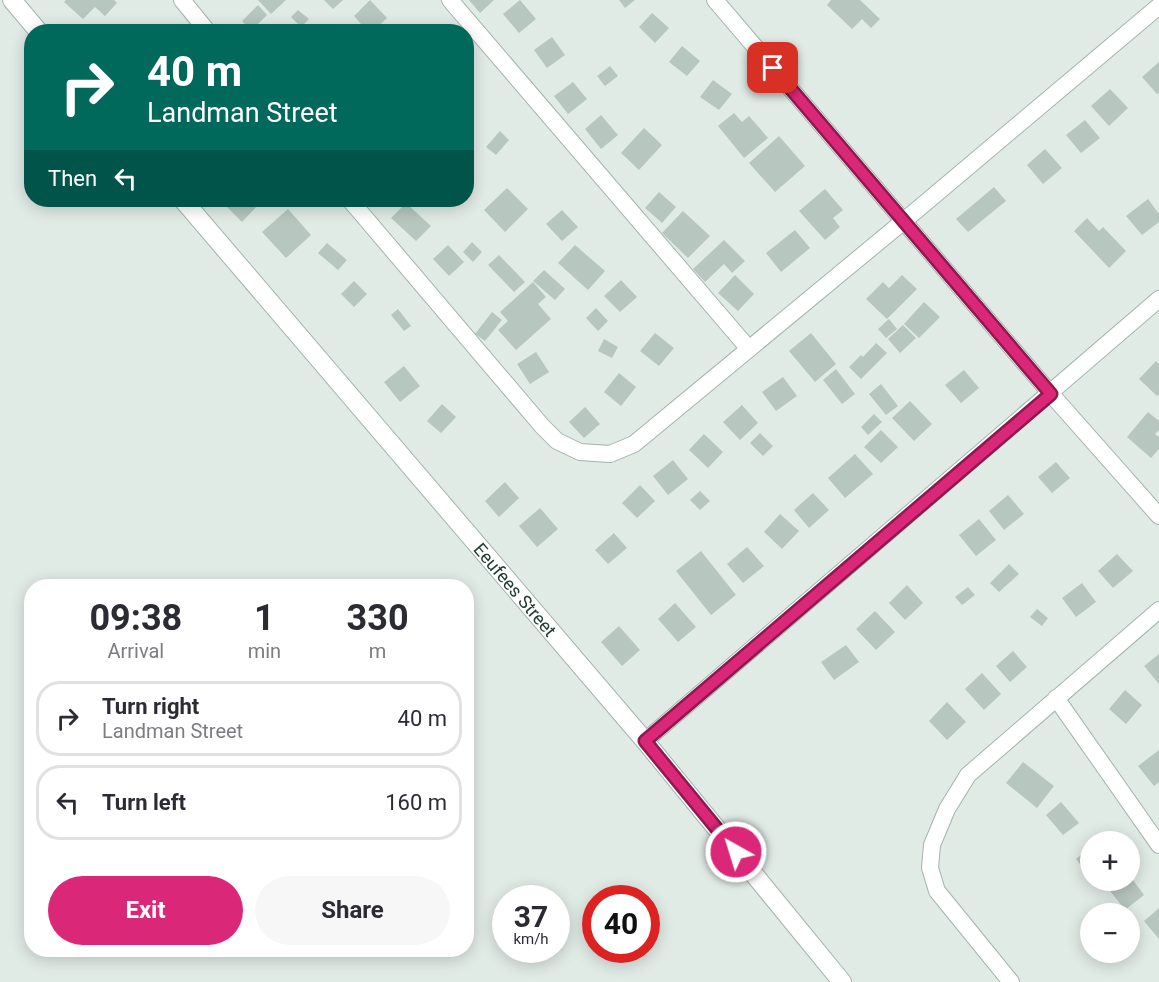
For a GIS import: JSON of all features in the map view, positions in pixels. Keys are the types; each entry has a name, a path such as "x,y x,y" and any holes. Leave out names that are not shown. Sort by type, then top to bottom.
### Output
{"street":[{"path":"12,0 32,24"},
{"path":"182,0 202,24"},
{"path":"450,0 471,24"},
{"path":"715,0 905,220 1051,394 1159,516"},
{"path":"356,207 557,441 580,452 610,454 634,444 1159,6"},
{"path":"474,28 749,350"},
{"name":"Eeufees Street","path":"189,207 645,741 842,982"},
{"path":"645,741 1159,299"},
{"path":"1011,982 937,891 930,868 932,845 947,809 968,775 1159,610"},
{"path":"1056,698 1159,845"}],"building":[{"path":"66,0 114,0 117,3 105,16 95,7 83,19 64,2"},
{"path":"258,0 286,0 271,14"},
{"path":"324,0 343,0 333,9"},
{"path":"370,0 387,18 381,24 361,24 354,16"},
{"path":"469,0 494,0 480,13"},
{"path":"520,0 536,19 519,33 503,14"},
{"path":"619,0 635,0 625,8"},
{"path":"831,0 860,0 880,19 871,28 862,19 852,29 827,5"},
{"path":"258,5 267,15 258,24 245,24 242,21"},
{"path":"298,10 309,19 304,24 298,24 291,17"},
{"path":"652,13 669,28 655,43 639,27"},
{"path":"552,37 565,55 547,68 534,50"},
{"path":"682,46 700,61 687,76 669,62"},
{"path":"1159,62 1159,93 1157,94 1142,77"},
{"path":"610,66 618,76 605,86 597,76"},
{"path":"713,80 732,94 719,110 700,97"},
{"path":"573,82 587,99 568,114 554,96"},
{"path":"1110,89 1128,108 1109,126 1091,106"},
{"path":"734,113 742,122 749,116 768,138 744,158 718,126"},
{"path":"601,115 618,135 601,149 585,129"},
{"path":"1085,120 1100,138 1081,153 1066,135"},
{"path":"644,128 662,145 639,170 621,153"},
{"path":"500,131 509,140 496,155 486,147"},
{"path":"779,136 805,166 775,192 749,163"},
{"path":"1045,149 1062,168 1043,184 1027,165"},
{"path":"994,187 1006,201 968,232 956,219"},
{"path":"507,188 528,209 505,232 484,210"},
{"path":"825,189 843,210 833,218 840,227 825,240 799,211"},
{"path":"659,192 676,207 662,223 645,208"},
{"path":"1148,199 1159,214 1159,222 1142,235 1126,216"},
{"path":"227,207 256,207 242,222"},
{"path":"402,207 410,207 431,226 416,241 391,218"},
{"path":"288,209 311,235 286,258 262,232"},
{"path":"562,210 578,227 562,241 546,224"},
{"path":"683,211 710,236 688,258 662,233"},
{"path":"1087,218 1099,231 1103,227 1126,251 1109,268 1074,231"},
{"path":"795,230 810,248 781,272 766,253"},
{"path":"724,240 745,261 732,273 724,264 705,282 693,269"},
{"path":"472,242 482,252 473,262 463,252"},
{"path":"327,243 347,260 338,270 318,253"},
{"path":"448,245 464,262 449,276 433,259"},
{"path":"575,245 605,271 588,290 558,263"},
{"path":"499,255 525,282 514,292 488,265"},
{"path":"544,270 565,289 555,300 533,281"},
{"path":"735,275 754,294 738,311 718,293"},
{"path":"902,275 917,289 887,319 866,299 883,282 889,288"},
{"path":"621,280 637,297 620,312 604,296"},
{"path":"354,281 367,294 354,307 341,294"},
{"path":"533,282 546,297 538,304 551,319 516,350 498,330 508,321 500,312"},
{"path":"924,302 940,317 919,338 904,324"},
{"path":"596,308 608,321 598,331 586,318"},
{"path":"398,309 411,326 404,331 391,315"},
{"path":"492,312 502,320 485,341 475,334"},
{"path":"889,319 897,329 886,338 878,329"},
{"path":"903,325 916,338 900,353 888,339"},
{"path":"655,333 674,348 659,366 640,351"},
{"path":"811,333 836,364 815,382 789,351"},
{"path":"604,339 618,347 612,358 598,351"},
{"path":"876,343 887,353 861,379 849,367 861,355 863,357"},
{"path":"536,352 549,372 530,384 517,364"},
{"path":"1156,361 1159,364 1159,394 1157,396 1139,379"},
{"path":"404,366 420,386 400,402 384,382"},
{"path":"836,369 855,394 842,404 823,380"},
{"path":"964,370 979,388 961,403 945,385"},
{"path":"619,373 636,387 621,406 604,392"},
{"path":"783,377 797,396 776,411 762,392"},
{"path":"881,384 898,406 886,415 869,394"},
{"path":"910,401 932,424 914,441 892,418"},
{"path":"442,404 456,417 441,433 427,421"},
{"path":"742,405 758,423 740,440 723,422"},
{"path":"585,407 600,424 584,438 569,422"},
{"path":"1148,412 1159,421 1159,430 1155,434 1159,437 1159,449 1151,458 1127,437"},
{"path":"874,414 882,422 868,435 861,427"},
{"path":"881,430 898,447 881,463 864,447"},
{"path":"760,433 773,446 763,456 750,443"},
{"path":"704,434 723,452 708,468 689,450"},
{"path":"855,454 873,474 845,498 828,478"},
{"path":"673,460 688,479 668,495 653,476"},
{"path":"1056,462 1070,478 1052,493 1038,477"},
{"path":"505,482 519,498 499,517 485,501"},
{"path":"640,485 655,501 637,518 622,503"},
{"path":"700,491 710,501 700,510 690,500"},
{"path":"813,493 829,510 809,528 794,510"},
{"path":"1008,495 1024,514 1004,530 989,511"},
{"path":"540,508 558,529 537,547 519,526"},
{"path":"780,514 799,531 782,549 764,532"},
{"path":"979,519 996,540 976,556 959,535"},
{"path":"614,533 627,548 608,564 595,550"},
{"path":"747,547 764,566 743,583 727,564"},
{"path":"701,551 736,595 711,615 676,571"},
{"path":"1117,554 1133,571 1113,588 1098,571"},
{"path":"1009,564 1019,574 999,592 990,583"},
{"path":"1082,583 1096,602 1076,617 1062,598"},
{"path":"907,585 923,603 905,620 889,603"},
{"path":"968,587 975,595 962,605 955,597"},
{"path":"675,603 696,627 678,642 658,619"},
{"path":"1037,609 1048,618 1042,626 1030,617"},
{"path":"875,611 895,632 876,650 856,629"},
{"path":"619,626 640,650 622,666 601,642"},
{"path":"846,645 859,662 834,680 821,662"},
{"path":"1013,651 1027,667 1010,682 996,666"},
{"path":"1159,654 1159,684 1144,666"},
{"path":"982,673 1001,694 984,710 965,689"},
{"path":"1125,690 1142,705 1126,724 1109,709"},
{"path":"947,702 966,722 947,740 929,721"},
{"path":"1159,750 1159,782 1154,786 1138,766"},
{"path":"1023,762 1054,786 1037,808 1006,783"},
{"path":"1061,802 1079,823 1063,835 1046,815"},
{"path":"1140,890 1144,895 1134,903 1120,903 1110,891"},
{"path":"1159,908 1159,939 1144,921"}],"route":[{"path":"736,852 645,741 1051,394 905,220 773,68"}]}
